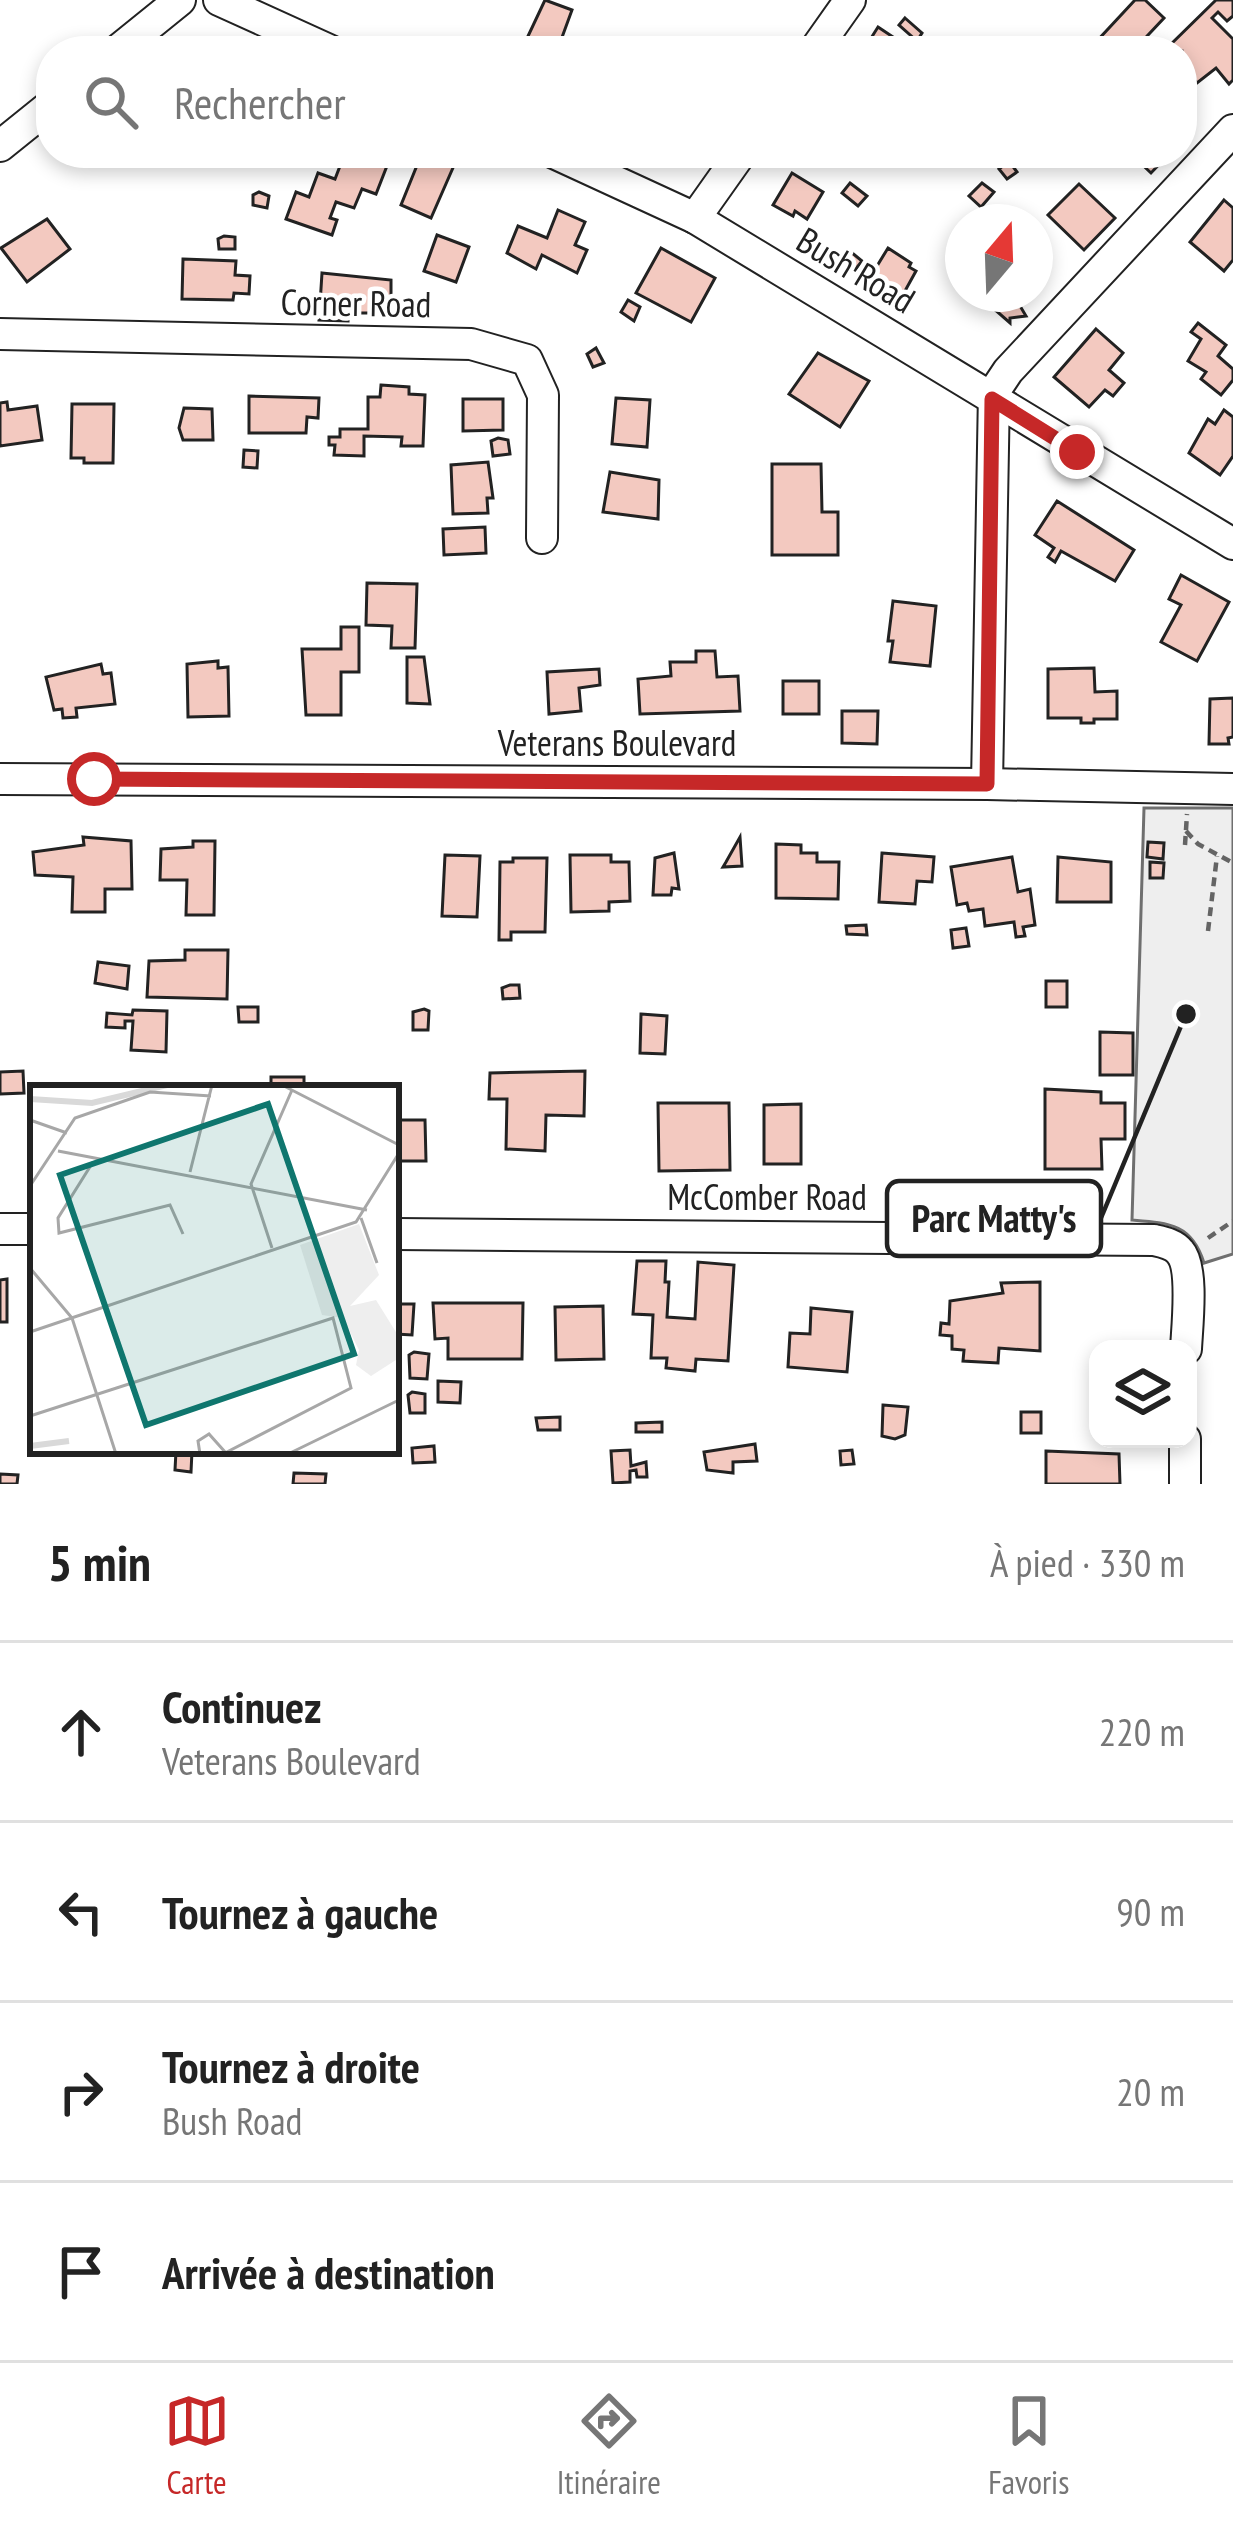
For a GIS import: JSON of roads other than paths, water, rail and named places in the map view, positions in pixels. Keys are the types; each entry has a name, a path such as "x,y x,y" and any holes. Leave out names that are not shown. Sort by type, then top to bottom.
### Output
{"street":[{"path":"136,36 180,0"},
{"path":"219,0 298,36"},
{"path":"825,36 850,0"},
{"path":"0,146 36,116"},
{"path":"987,784 992,399 1008,371 1233,130"},
{"name":"Bush Road","path":"587,168 695,218 1233,544"},
{"path":"695,218 730,168"},
{"name":"Corner Road","path":"0,334 471,344 527,360 543,395 542,538"},
{"name":"Veterans Boulevard","path":"0,779 1233,789"},
{"path":"0,1228 30,1229"},
{"name":"McComber Road","path":"399,1234 1154,1240 1183,1255 1186,1340"},
{"path":"1185,1448 1185,1484"}],"place":[{"name":"Parc Matty's","path":"1186,1014"}]}
